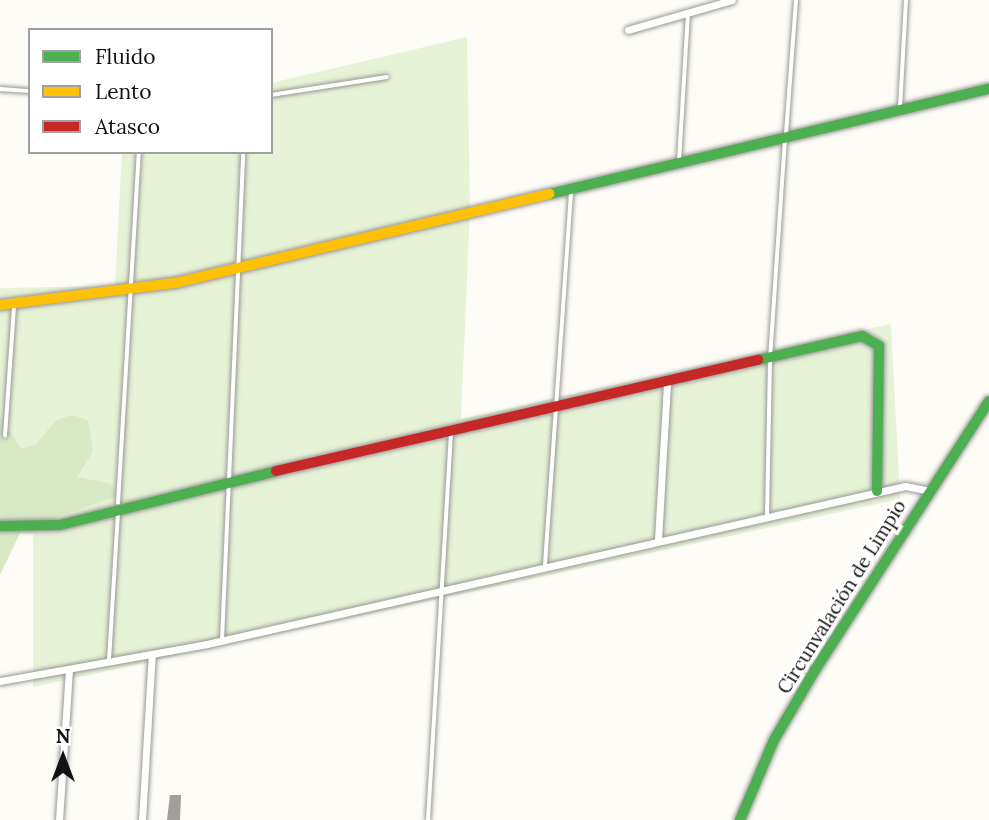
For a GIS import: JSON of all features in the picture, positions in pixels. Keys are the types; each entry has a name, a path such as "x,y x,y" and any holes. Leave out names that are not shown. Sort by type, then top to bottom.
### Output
{"main road":[{"path":"0,305 132,290 239,267 989,89"},
{"path":"0,526 60,525 118,507 228,486 558,404 667,384 862,336 875,340 880,355 877,491"},
{"name":"Circunvalación de Limpio","path":"740,820 774,740 989,401"}],"street":[{"path":"628,30 732,0"},
{"path":"658,540 667,384"},
{"path":"0,681 222,640 877,491 909,485 930,491"},
{"path":"142,820 152,654"},
{"path":"59,820 69,669"}],"lane":[{"path":"767,517 770,359 796,0"},
{"path":"900,110 906,0"},
{"path":"679,163 689,13"},
{"path":"273,95 387,77"},
{"path":"0,89 28,91"},
{"path":"109,662 139,154"},
{"path":"222,640 243,154"},
{"path":"545,565 572,188"},
{"path":"5,436 14,305"},
{"path":"428,820 451,430"}],"green space":[{"path":"467,37 470,208 461,419 891,324 900,499 33,687 33,534 0,532 0,288 115,286 122,154 273,154 273,83"},
{"path":"0,415 21,449 36,444 56,420 72,415 88,420 93,451 77,477 109,483 121,495 22,529 0,575"}],"building":[{"path":"170,795 181,795 180,820 167,820"}],"traffic: fast":[{"path":"550,194 989,89"},
{"path":"758,360 862,336 879,346 877,491"},
{"path":"740,820 774,740 815,670 989,401"},
{"path":"0,526 60,525 276,471"}],"traffic: slow":[{"path":"0,305 175,283 550,194"}],"traffic: jam":[{"path":"276,471 758,360"}]}
